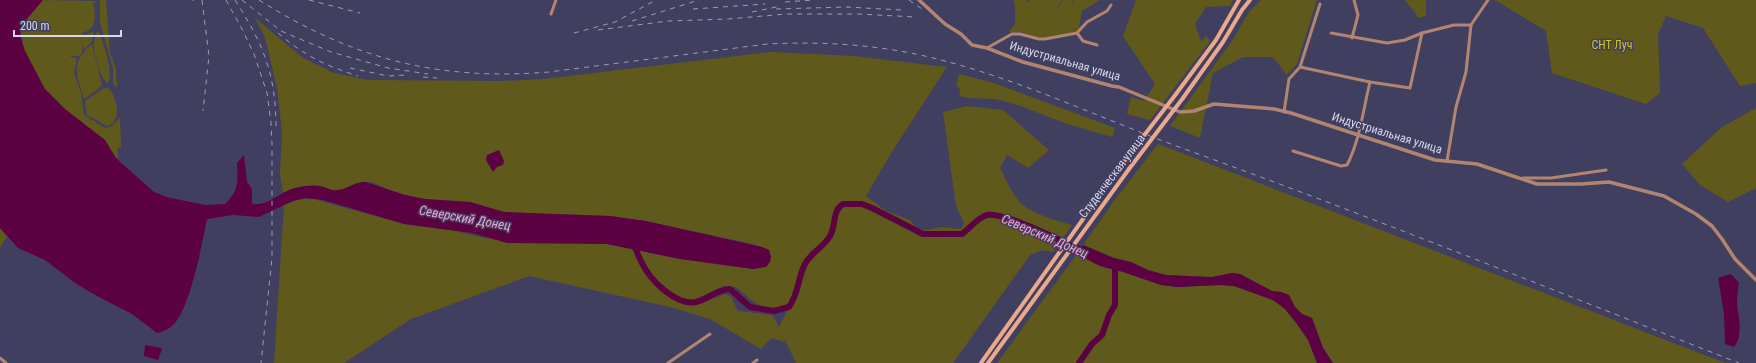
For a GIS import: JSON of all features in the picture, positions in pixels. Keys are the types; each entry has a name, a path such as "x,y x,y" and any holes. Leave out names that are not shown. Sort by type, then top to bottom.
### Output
{"main road":[{"name":"Студенческая улица","path":"981,363 1122,164 1216,40 1235,9 1238,0"},
{"name":"Студенческая улица","path":"988,363 1129,169 1183,98 1223,42 1242,10 1250,0"}],"street":[{"path":"551,14 556,0"},
{"name":"Индустриальная улица","path":"919,0 945,24 961,34 972,45 987,48 1023,62 1112,86 1119,86 1180,112 1194,111 1214,104 1284,112 1435,160 1477,164 1537,184 1581,184 1609,182 1623,187 1664,196 1696,214 1712,226 1735,259 1756,280"},
{"path":"1352,38 1358,15 1354,0"},
{"path":"1447,161 1456,107 1466,72 1471,25 1488,0"},
{"path":"1097,45 1083,41 1077,33 1087,22 1107,11 1111,4"},
{"path":"1284,112 1289,79 1300,67 1320,4"},
{"path":"1331,33 1352,38 1388,43 1405,40 1422,33 1454,25 1471,25"},
{"name":"Индустриальная улица","path":"987,48 1002,38 1012,34 1045,39 1077,33"},
{"path":"1300,67 1370,82 1410,88 1422,33"},
{"path":"1293,151 1342,166 1347,166 1353,154 1359,135 1370,82"},
{"path":"1521,179 1551,178 1606,170"},
{"path":"668,363 710,334"},
{"path":"0,358 6,363"},
{"path":"753,363 757,360"}],"green space":[{"path":"40,0 96,1 93,3 95,17 93,25 90,29 82,33 83,36 94,31 92,41 84,50 83,43 82,53 79,56 68,56 77,58 74,73 81,93 84,115 105,128 112,126 120,118 121,147 117,149 118,157 116,158 107,145 64,110 57,100 45,93 19,42 23,41 20,28 22,22"},
{"path":"100,0 106,0 110,53 116,69 117,88 113,84 113,68 100,23"},
{"path":"1013,0 1025,0 1028,2 1030,1 1026,0 1062,0 1054,12 1063,0 1073,0 1071,5 1074,0 1100,0 1082,11 1079,28 1076,32 1045,39 1020,32 1011,33 1009,31 1015,24 1015,4"},
{"path":"1136,0 1233,0 1230,6 1206,7 1195,24 1201,41 1206,36 1210,41 1150,120 1127,114 1131,97 1144,101 1155,84 1123,36"},
{"path":"1261,0 1317,0 1297,64 1287,75 1273,57 1243,57 1213,73 1200,138 1170,126 1232,41 1249,12"},
{"path":"1405,0 1426,0 1426,16 1419,18"},
{"name":"СНТ Луч","path":"1495,0 1756,0 1756,83 1740,86 1703,28 1666,16 1658,34 1660,93 1646,104 1552,73 1546,31"},
{"path":"255,18 303,58 334,73 368,80 502,81 544,79 771,52 854,56 947,67 893,150 866,196 886,211 910,220 918,229 927,230 941,227 961,229 964,223 956,206 943,112 968,106 1003,110 1049,150 1028,168 1007,155 1000,168 1014,194 1023,205 1036,213 1072,225 1053,252 1042,250 1030,255 953,363 796,363 782,334 785,342 771,338 761,349 710,319 670,307 529,276 411,319 344,363 274,363 284,205 300,199 313,199 404,224 451,230 485,238 558,243 607,244 680,259 753,269 761,268 767,264 770,254 769,250 753,244 646,221 610,216 504,212 470,202 425,199 405,195 389,190 372,182 356,183 343,190 335,191 326,188 290,189 283,193 280,173 282,132 277,88 265,37","holes":["724,286 736,287 754,302 766,309 784,307 788,305 792,297 789,307 779,327 772,315 738,311 731,297 725,294 697,305 678,302 696,299"]},
{"path":"98,30 109,65 110,72 108,83 102,77 94,49 95,38"},
{"path":"92,44 102,85 84,99 77,76 77,69 80,57"},
{"path":"959,74 991,82 1115,128 1112,137 1067,124 1018,105 996,99 968,98 960,96 959,93 961,89 956,86"},
{"path":"104,88 108,88 111,92 117,108 115,120 112,124 107,126 87,115 85,101"},
{"path":"1756,108 1756,188 1728,202 1700,185 1682,164 1722,127"},
{"path":"1158,144 1725,363 1333,363 1323,348 1312,318 1302,314 1295,307 1289,295 1272,291 1240,274 1232,273 1212,277 1166,275 1148,270 1131,262 1114,258 1083,245 1114,201"},
{"path":"0,228 7,236 0,248"},
{"path":"1077,254 1100,266 1161,285 1177,287 1221,285 1234,286 1273,300 1285,309 1297,324 1308,340 1317,363 997,363"}],"water":[{"path":"0,0 43,0 22,25 20,35 25,51 45,89 65,109 105,140 116,158 154,192 166,197 205,205 225,204 233,195 237,185 237,163 244,155 247,182 252,189 252,204 264,203 295,188 320,186 337,190 366,182 405,195 425,199 470,202 504,212 610,216 646,221 762,247 769,250 771,257 770,262 766,267 753,269 680,259 607,244 507,243 472,233 404,224 323,200 306,198 293,201 259,217 233,215 207,219 194,276 184,307 178,319 171,327 157,333 132,314 75,283 45,260 18,248 0,228"},
{"path":"499,150 504,161 503,165 497,167 493,172 486,160 487,155"},
{"path":"1083,245 1114,258 1131,262 1148,270 1166,275 1212,277 1232,273 1240,274 1272,291 1289,295 1295,307 1302,314 1312,318 1323,348 1333,363 1317,363 1308,340 1297,324 1285,309 1273,300 1234,286 1221,285 1177,287 1161,285 1100,266 1077,254"},
{"path":"1731,274 1739,283 1737,303 1740,331 1734,347 1725,344 1724,314 1718,278"},
{"path":"145,345 162,349 158,360 144,356"}],"waterway":[{"name":"Северский Донец","path":"633,244 651,277 664,290 680,300 696,302 726,289 730,289 750,307 774,311 789,307 793,301 802,269 811,256 828,239 831,234 837,210 843,204 862,204 923,234 962,234 983,216 995,215 1021,223 1086,252"},
{"path":"1079,363 1092,344 1102,335 1109,315 1115,305 1115,264"}],"railway":[{"path":"202,0 209,56 203,111"},
{"path":"226,0 254,54 267,93 271,123 272,258 261,363"},
{"path":"235,0 261,46 271,76 274,92 276,129"},
{"path":"242,0 281,31 331,52 388,68 428,74"},
{"path":"259,0 328,37 363,51 398,62 433,69 470,73 509,74 549,72 767,44 789,43 855,45 898,51 941,60 1002,78 1061,100 1149,136 1320,199 1739,363"},
{"path":"309,0 360,13"},
{"path":"574,33 615,22 656,0"},
{"path":"632,21 699,0"},
{"path":"785,2 813,0"},
{"path":"909,0 922,9"},
{"path":"693,9 765,4"},
{"path":"752,12 781,6"},
{"path":"776,9 847,7 901,10"},
{"path":"598,30 668,21 728,19 786,14 858,14 916,17"},
{"path":"278,33 297,48 315,59 358,76"},
{"path":"350,68 388,76 407,75"},
{"path":"423,77 437,78"}]}
